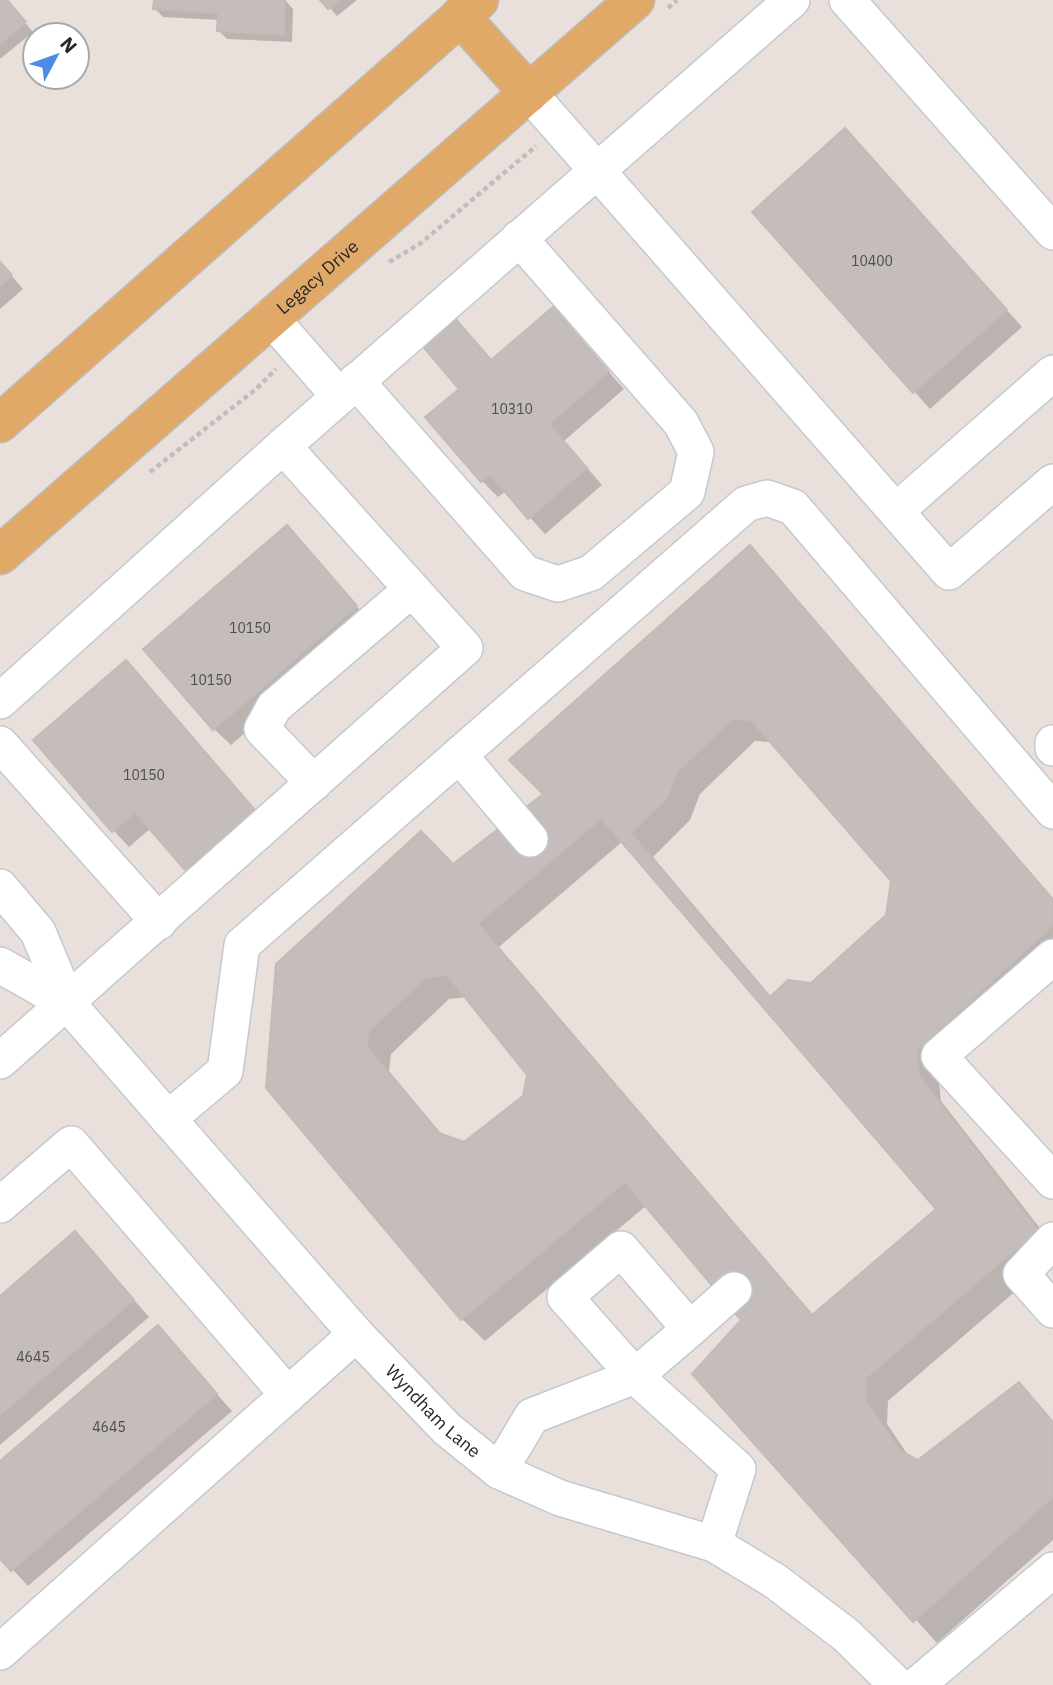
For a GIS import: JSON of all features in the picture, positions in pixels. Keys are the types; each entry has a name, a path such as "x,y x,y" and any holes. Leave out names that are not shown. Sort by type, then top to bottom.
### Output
{"main road":[{"name":"Legacy Drive","path":"0,555 635,0"},
{"path":"0,423 470,8 529,93"}],"street":[{"path":"0,701 347,388 792,0"},
{"path":"847,0 1053,232"},
{"path":"529,93 949,572 1053,482"},
{"path":"270,317 347,388 526,573 558,584 591,573 687,492 696,452 681,423 519,238"},
{"path":"896,512 1053,373"},
{"path":"0,1060 68,1004 465,648 283,446"},
{"path":"168,1119 225,1071 242,945 746,504 767,498 793,507 1053,811"},
{"path":"314,783 262,729 274,708 412,589"},
{"path":"0,744 159,922"},
{"path":"459,755 530,839"},
{"name":"Wyndham Lane","path":"0,887 38,932 68,1004 356,1334 447,1429 499,1471 560,1499 714,1544 775,1581 846,1635 897,1685"},
{"path":"1053,957 939,1056 1053,1181"},
{"name":"Wyndham Lane","path":"0,965 68,1004"},
{"path":"0,1205 71,1144 288,1395"},
{"path":"1053,1240 1021,1274 1053,1310"},
{"path":"690,1329 621,1249 565,1297 635,1376 738,1469 714,1544"},
{"path":"499,1471 532,1416 635,1376 734,1290"},
{"path":"0,1652 356,1334"},
{"path":"917,1685 1053,1570"}],"building":[{"path":"0,0 7,0 25,21 21,21 21,26 0,44"},
{"path":"154,0 285,0 284,35 217,31 218,13 153,9"},
{"path":"320,0 339,0 328,9"},
{"path":"845,128 1007,310 913,393 752,212"},
{"path":"0,262 12,275 0,286"},
{"path":"553,307 609,372 549,424 587,468 528,519 490,474 481,482 425,417 459,389 421,344 453,316 491,360"},
{"path":"287,525 357,606 213,730 143,649"},
{"path":"750,545 1053,900 1053,925 916,1051 919,1076 1038,1230 866,1378 865,1400 900,1450 918,1460 1019,1382 1053,1422 1053,1497 913,1622 692,1374 741,1320 625,1182 461,1320 266,1088 276,964 421,831 453,864 543,794 509,760","holes":["732,719 751,720 891,881 886,915 811,983 788,980 770,997 631,833 667,798 677,772","601,818 936,1209 812,1315 478,924","447,975 527,1075 523,1096 464,1142 439,1133 367,1047 369,1031 426,977"]},
{"path":"126,660 255,810 185,870 135,812 112,832 33,740"},
{"path":"75,1231 134,1300 0,1415 0,1296"},
{"path":"158,1325 217,1394 11,1571 0,1559 0,1461"}]}
